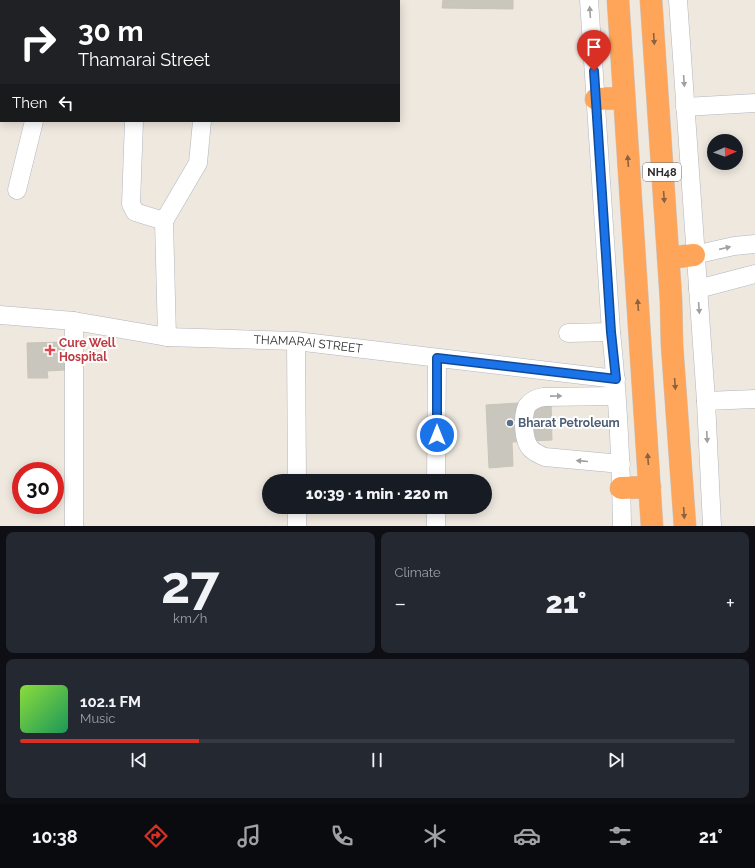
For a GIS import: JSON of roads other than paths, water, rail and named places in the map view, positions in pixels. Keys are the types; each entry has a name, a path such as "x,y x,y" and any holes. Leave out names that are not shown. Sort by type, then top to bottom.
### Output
{"highway":[{"name":"NH48","path":"618,0 652,526"},
{"name":"NH48","path":"651,0 668,258 672,345 685,526"},
{"path":"596,99 624,98"},
{"path":"668,258 694,255"},
{"path":"621,488 650,487"}],"street":[{"path":"589,0 621,464 622,526"},
{"path":"678,0 694,255 698,289 706,401 712,526"},
{"path":"685,108 755,103"},
{"path":"16,190 34,122"},
{"path":"134,122 130,196 132,204 135,212 164,221"},
{"path":"166,337 164,221 198,162 202,122"},
{"path":"694,255 734,246 755,244"},
{"path":"698,289 755,274"},
{"name":"THAMARAI STREET","path":"0,315 74,321 166,337 296,341 437,358 616,387"},
{"path":"74,321 74,526"},
{"path":"568,333 611,332"},
{"path":"296,341 296,474"},
{"path":"436,474 437,358"},
{"path":"616,387 534,399 528,406 524,416 525,437 530,448 536,454 545,457 621,464"},
{"path":"706,401 755,399"},
{"path":"297,514 297,526"},
{"path":"436,514 436,526"}],"place":[{"name":"Cure Well Hospital","path":"50,350"},
{"name":"Bharat Petroleum","path":"510,423"}]}
